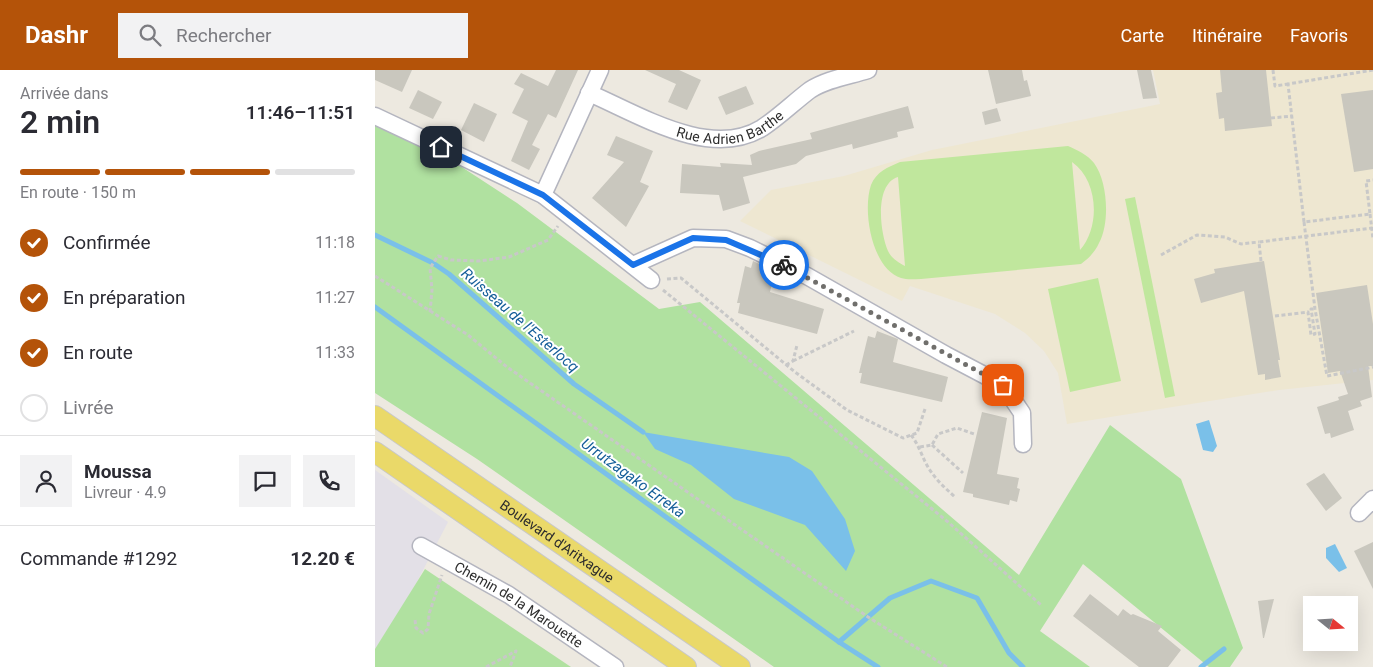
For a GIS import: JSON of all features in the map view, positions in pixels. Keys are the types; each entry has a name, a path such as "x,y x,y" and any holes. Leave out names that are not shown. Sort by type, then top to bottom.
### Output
{"main road":[{"name":"Boulevard d'Aritxague","path":"375,416 740,667"},
{"name":"Boulevard d'Aritxague","path":"375,452 686,667"}],"street":[{"path":"543,195 600,70"},
{"name":"Rue Adrien Barthe","path":"589,93 690,136 723,138 743,135 761,128 811,90 829,81 868,70"},
{"path":"375,116 543,195 651,280"},
{"path":"633,265 693,238 726,240 750,248 807,276 1003,385 1022,413 1023,444"},
{"path":"1359,513 1373,499"},
{"name":"Chemin de la Marouette","path":"421,546 509,595 615,667"}],"path":[{"path":"1273,70 1275,86 1373,70"},
{"path":"1288,84 1315,308 1327,376 1373,367"},
{"path":"1271,118 1291,116"},
{"path":"1373,180 1366,181 1373,239"},
{"path":"430,312 432,290 430,268 438,256 451,260 479,261 509,257 548,240 567,213"},
{"path":"1304,222 1370,214"},
{"path":"1161,255 1197,235 1225,237 1241,244 1372,228"},
{"path":"1259,242 1261,261"},
{"path":"375,276 468,335 507,367 868,618 947,667"},
{"path":"651,280 681,278 787,365 847,410 903,438 917,433 925,409"},
{"path":"651,280 948,522 1041,605"},
{"path":"1275,316 1308,312 1311,335 1315,334 1311,309 1315,308"},
{"path":"787,365 793,360 854,331"},
{"path":"793,360 797,345"},
{"path":"932,445 938,434 957,428 974,434"},
{"path":"911,435 920,447 927,466 955,497"},
{"path":"920,447 932,445"},
{"path":"932,445 963,473"},
{"path":"415,620 415,628 423,633 428,629 429,614 447,560"},
{"path":"486,667 516,651 510,667"}],"shaded area":[{"path":"1153,70 1373,70 1373,380 1279,390 1067,424 1058,373 1044,351 1025,333 995,314 910,286 902,301 740,221 771,190 844,176 932,150 1160,104"},
{"path":"375,470 448,522 408,599 375,649"}],"green space":[{"path":"375,122 428,145 517,203 659,309 700,302 1019,575 1110,425 1181,479 1243,648 1230,667 1209,667 1083,564 1040,631 1090,667 774,667 477,459 375,393"},
{"path":"1068,146 1089,158 1099,171 1105,191 1106,203 1103,235 1094,252 1081,264 921,279 901,278 891,272 876,251 869,223 868,209 873,180 883,170 900,162","holes":["1072,162 1081,170 1087,180 1094,204 1091,229 1087,240 1080,250","898,177 905,266 889,254 881,222 882,199 885,189 890,181"]},
{"path":"1135,197 1175,396 1165,398 1125,199"},
{"path":"1098,278 1121,381 1070,392 1048,289"},
{"path":"425,569 571,667 375,667 375,649"}],"water":[{"path":"1209,420 1217,446 1213,452 1203,450 1196,424"},
{"path":"643,432 789,457 812,471 845,519 855,551 846,571 805,525 734,499 691,465 655,449"},
{"path":"1335,544 1347,568 1339,572 1326,558 1326,548"}],"building":[{"path":"375,70 412,70 402,92 375,80"},
{"path":"556,70 578,70 556,118 548,114 532,145 540,149 529,170 511,161 528,121 512,113 524,89 514,84 521,73 548,86"},
{"path":"645,70 679,70 701,80 687,110 668,102 676,84"},
{"path":"988,70 1022,70 1024,81 1027,80 1031,96 996,104"},
{"path":"1137,70 1151,70 1157,98 1143,99"},
{"path":"1220,70 1266,70 1272,126 1225,131 1224,118 1219,119 1216,93 1222,92"},
{"path":"746,86 754,104 726,115 718,97"},
{"path":"418,90 442,102 433,119 409,108"},
{"path":"1373,90 1373,169 1354,172 1341,94"},
{"path":"474,103 497,114 484,142 461,130"},
{"path":"908,106 914,128 897,132 898,137 853,149 852,144 806,156 796,164 743,177 750,203 723,211 719,195 680,193 682,164 721,167 720,163 752,165 750,155 759,151 812,139 810,133"},
{"path":"997,108 1001,121 985,125 982,112"},
{"path":"616,136 653,151 640,182 649,186 626,227 592,198 624,162 607,155"},
{"path":"753,261 775,271 770,292 824,309 817,334 738,313 740,303 737,303 745,266 751,268"},
{"path":"1264,261 1281,377 1265,380 1265,374 1258,375 1244,291 1201,303 1194,279 1215,273 1214,269"},
{"path":"1367,285 1373,324 1373,366 1368,366 1372,397 1360,401 1362,406 1348,411 1354,430 1331,438 1330,433 1325,434 1317,407 1339,400 1338,397 1348,394 1340,371 1328,373 1316,293"},
{"path":"877,331 898,339 893,362 948,377 942,402 860,383 862,373 859,373 868,336 875,338"},
{"path":"982,412 1007,418 997,474 1019,478 1017,488 1020,489 1017,502 1010,500 1009,505 973,497 973,494 963,492"},
{"path":"1324,473 1342,498 1326,511 1306,484"},
{"path":"1373,542 1373,589 1354,551"},
{"path":"1090,594 1118,616 1123,609 1131,615 1133,614 1162,626 1158,631 1181,650 1168,667 1139,667 1073,616"},
{"path":"1274,599 1264,638 1263,638 1258,601"}],"waterway":[{"name":"Ruisseau de l'Esterlocq","path":"375,235 433,263 449,274 574,384 643,432"},
{"name":"Urrutzagako Erreka","path":"375,307 839,642 878,667"},
{"path":"839,642 890,598 931,581 977,598 1009,653 1023,667"},
{"path":"1201,667 1224,649"}],"way so far":[{"path":"784,265 1003,385"}],"route":[{"path":"441,147 543,195 633,265 693,238 726,240 750,248 784,265"}]}
